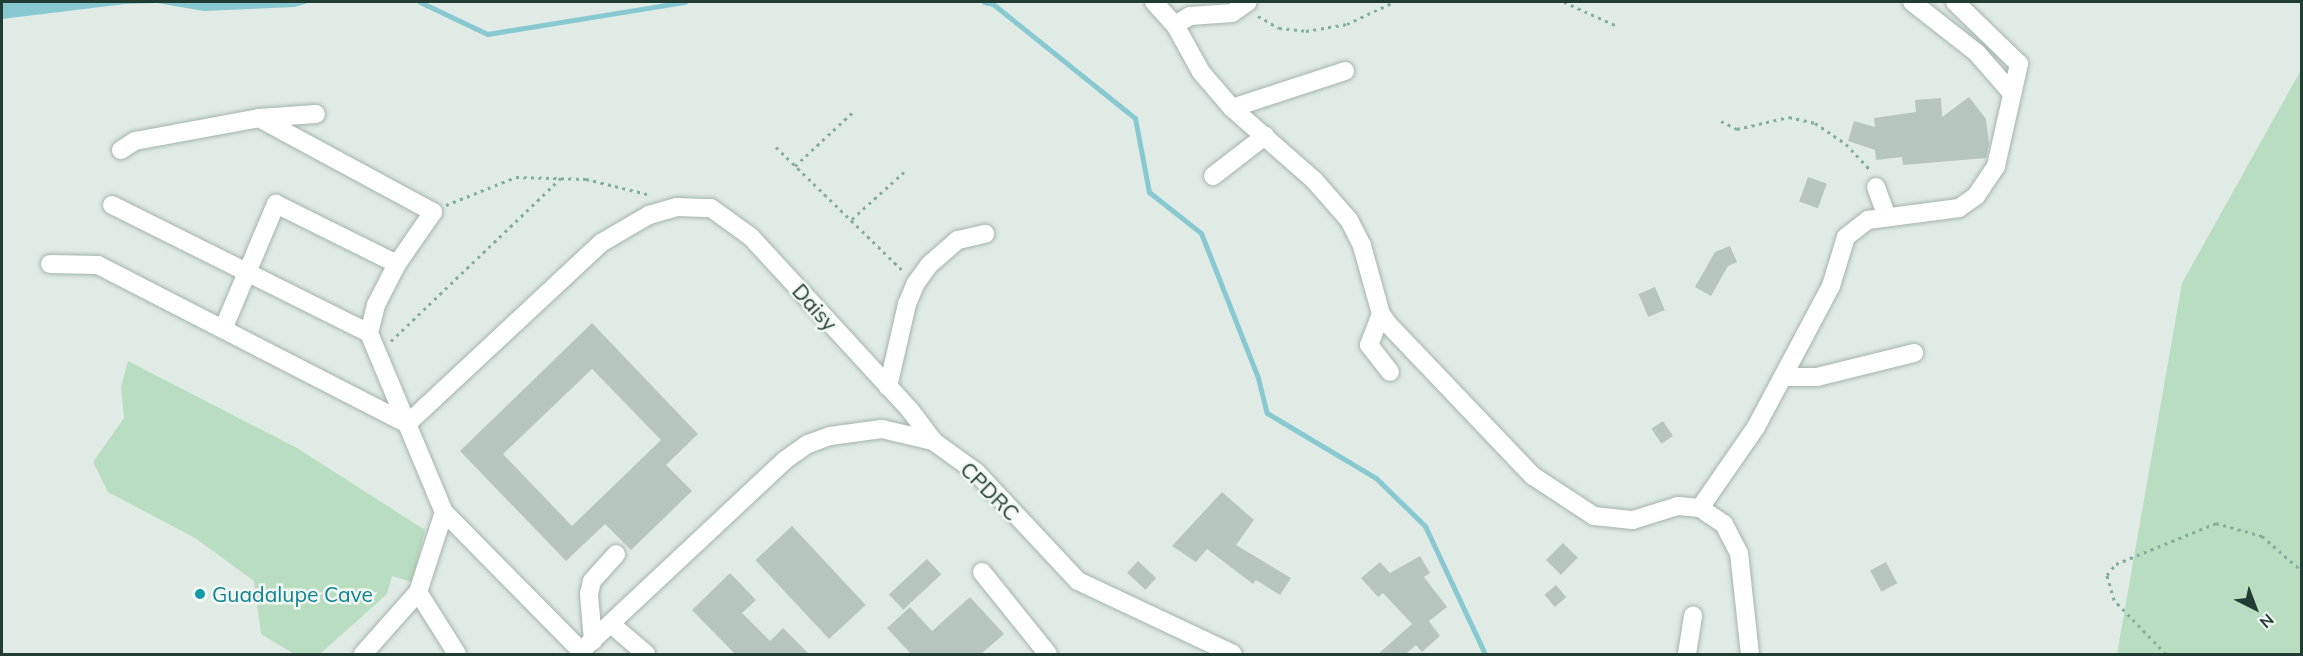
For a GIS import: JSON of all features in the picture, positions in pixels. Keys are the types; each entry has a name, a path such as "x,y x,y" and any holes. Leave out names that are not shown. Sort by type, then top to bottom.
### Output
{"street":[{"path":"1154,2 1175,24 1201,72 1232,108 1314,180 1349,220 1362,246 1381,314 1512,457 1560,496 1594,516 1612,520 1633,520 1678,506 1700,508 1724,524 1739,553 1750,654"},
{"path":"1912,2 1977,53 2010,92"},
{"path":"1700,508 1756,427 1783,377 1831,286 1846,237 1868,220 1959,208 1976,196 1996,166 2010,92 2019,64 1955,2"},
{"path":"1175,24 1190,16 1232,12 1247,3"},
{"path":"1232,108 1345,71"},
{"path":"121,150 135,141 259,118 316,114"},
{"path":"259,118 433,212 397,264 376,305 369,333 444,512 586,649"},
{"path":"1213,176 1265,136"},
{"path":"1876,187 1887,217"},
{"path":"224,327 276,204 397,264"},
{"path":"112,205 369,333"},
{"name":"Daisy","path":"407,424 601,243 649,215 677,207 711,208 751,237 888,387 933,441"},
{"path":"888,387 908,304 916,283 929,265 958,240 985,234"},
{"path":"50,264 98,265 224,327 407,424"},
{"path":"1381,314 1369,345 1390,372"},
{"path":"1783,377 1817,377 1914,353"},
{"name":"CPDRC","path":"586,649 786,460 808,444 830,436 882,429 933,441 976,472 1078,581 1233,654"},
{"path":"363,654 418,592 444,512"},
{"path":"586,649 589,594 592,581 616,554"},
{"path":"982,572 1048,654"},
{"path":"418,592 457,654"},
{"path":"1687,654 1693,615"},
{"path":"611,624 646,654"}],"path":[{"path":"1247,3 1279,28 1306,31 1347,24 1394,2"},
{"path":"1564,2 1617,26"},
{"path":"795,166 853,112"},
{"path":"1720,121 1737,129 1789,117 1815,123 1858,154 1869,166 1876,187"},
{"path":"776,147 916,283"},
{"path":"852,220 904,172"},
{"path":"433,212 480,188 516,177 561,178 624,186 677,207"},
{"path":"378,353 561,178"},
{"path":"2166,654 2114,600 2107,575 2116,564 2216,523 2262,536 2301,571"}],"green space":[{"path":"2301,70 2301,654 2117,654 2182,283"},
{"path":"128,361 297,448 425,530 412,582 392,576 387,594 320,654 294,654 261,634 254,581 195,538 108,492 93,462 124,418 121,387"}],"water":[{"path":"2,2 311,2 295,7 204,11 157,3 125,4 2,19"}],"building":[{"path":"1969,97 1986,119 1989,144 1986,158 1903,165 1902,157 1876,160 1875,150 1848,141 1854,121 1875,127 1874,118 1916,112 1915,100 1941,98 1942,117"},
{"path":"1808,177 1827,184 1818,208 1799,201"},
{"path":"1730,246 1737,262 1728,266 1711,296 1695,287 1715,252"},
{"path":"1655,287 1665,310 1648,317 1638,294"},
{"path":"592,323 698,434 666,465 692,491 631,550 605,524 566,561 460,451","holes":["592,369 661,440 572,526 503,454"]},
{"path":"1663,421 1673,436 1661,444 1651,429"},
{"path":"1222,492 1254,520 1236,545 1291,578 1280,595 1256,580 1253,584 1207,549 1196,562 1172,546"},
{"path":"792,526 866,605 829,639 755,560"},
{"path":"1563,543 1578,558 1561,575 1546,560"},
{"path":"1420,556 1430,573 1424,577 1447,607 1429,621 1440,636 1422,652 1416,645 1406,654 1378,654 1412,624 1383,593 1378,597 1361,578 1380,562 1390,573"},
{"path":"927,559 941,574 903,610 889,594"},
{"path":"1138,561 1156,578 1145,590 1127,573"},
{"path":"1886,562 1897,583 1881,592 1870,570"},
{"path":"730,573 756,600 742,613 770,641 783,628 809,654 735,654 692,610"},
{"path":"1556,585 1566,597 1555,607 1545,595"},
{"path":"970,597 1004,634 981,654 911,654 887,628 910,607 932,631"}],"waterway":[{"path":"420,2 487,34 685,2"},
{"path":"984,2 993,4 1135,118 1149,192 1201,233 1258,378 1267,413 1376,478 1425,526 1485,654"}],"place":[{"name":"Guadalupe Cave","path":"200,594"}]}
